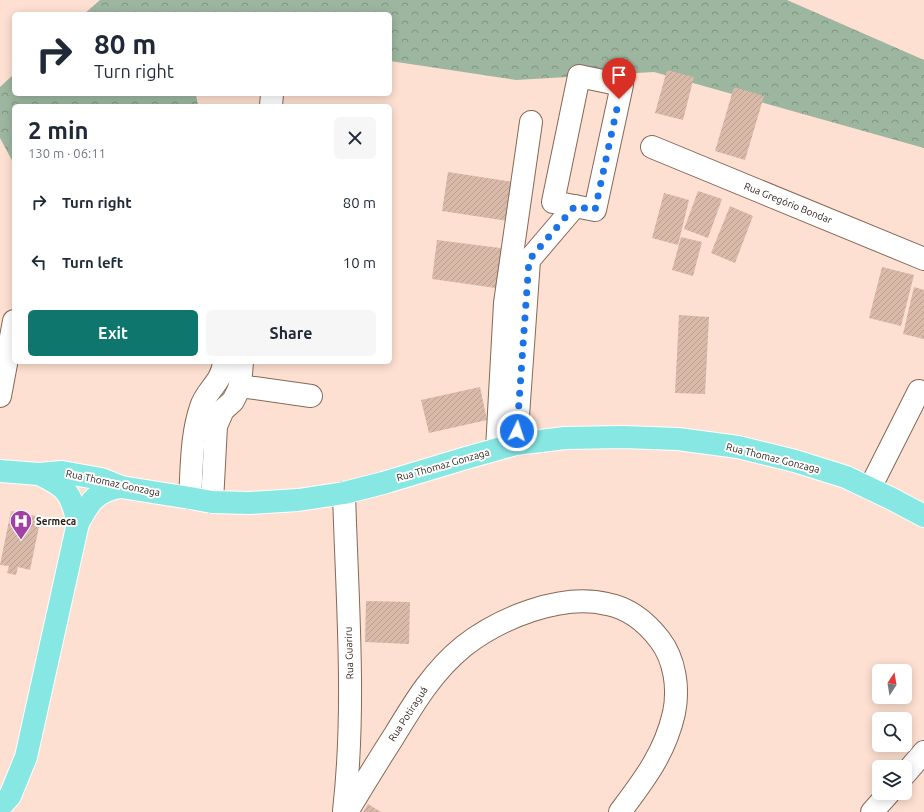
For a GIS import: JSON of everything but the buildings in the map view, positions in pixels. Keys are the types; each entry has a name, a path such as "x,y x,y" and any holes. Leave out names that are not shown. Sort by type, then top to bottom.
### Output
{"main road":[{"name":"Rua Thomaz Gonzaga","path":"0,471 39,474 62,472 102,479 121,487 212,502 250,503 298,500 344,493 507,447 565,438 623,437 678,439 738,448 795,461 846,477 924,516"},
{"path":"39,474 58,483 67,492 74,506 78,523"},
{"path":"0,807 10,796 26,757 78,523 86,509 99,495 108,489 121,487"}],"street":[{"path":"579,76 622,85 595,210 575,206 553,202 579,76"},
{"path":"507,447 505,303 531,122"},
{"name":"Rua Gregório Bondar","path":"652,146 924,259"},
{"path":"507,447 529,260 575,206"},
{"path":"0,396 12,332"},
{"path":"190,498 194,434 198,415 201,405 222,375 224,364"},
{"path":"212,502 216,426 223,410 233,401 240,386 242,364"},
{"path":"240,386 311,396"},
{"path":"870,488 920,391"},
{"name":"Rua Guariru","path":"344,493 351,696 348,779 344,812"},
{"name":"Rua Potiraguá","path":"347,812 420,693 440,669 463,647 490,628 516,616 550,605 583,602 608,604 632,613 650,627 667,649 674,669 676,688 674,713 663,747 646,777 620,812"},
{"path":"912,766 924,752"},
{"path":"872,812 883,800"}],"green space":[{"path":"100,0 787,0 924,60 924,148 654,72 516,80 392,61 392,12 86,12"},
{"path":"12,76 12,96 196,96 198,104 12,104 12,160 0,138 0,87"}],"place":[{"name":"Sermeca","path":"21,540"}],"route":[{"path":"517,431 529,260 575,206 595,210 619,99"}]}
